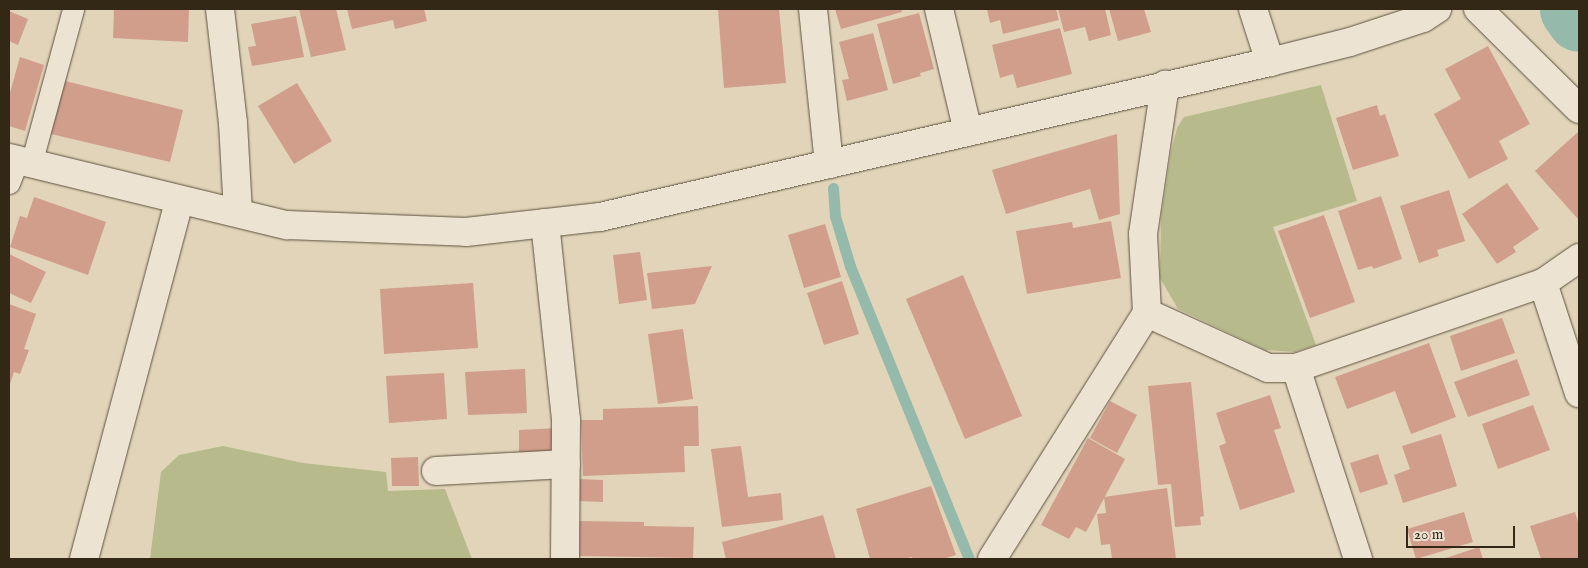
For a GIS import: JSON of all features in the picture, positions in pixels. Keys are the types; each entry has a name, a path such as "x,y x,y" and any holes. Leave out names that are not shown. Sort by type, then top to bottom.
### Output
{"street":[{"path":"220,9 233,123 238,212"},
{"path":"813,9 830,164"},
{"path":"939,9 968,132"},
{"path":"1253,9 1270,62"},
{"path":"16,166 238,212 287,225 466,232 600,217 1270,62 1350,42 1423,18 1437,9"},
{"path":"1478,9 1579,109"},
{"path":"992,559 1147,313 1143,234 1165,85"},
{"path":"84,559 179,201"},
{"path":"545,223 566,420 565,559"},
{"path":"1147,313 1268,368 1296,368 1543,283 1579,258"},
{"path":"1543,283 1579,393"},
{"path":"1296,368 1358,559"},
{"path":"436,472 566,464"}],"lane":[{"path":"16,166 73,9"}],"green space":[{"path":"1321,85 1357,201 1273,227 1316,345 1295,352 1265,350 1178,309 1160,278 1161,217 1171,152 1177,128 1184,117"},
{"path":"223,446 303,463 386,472 388,491 445,489 472,559 150,559 161,472 179,455"}],"building":[{"path":"114,9 189,9 188,42 113,38"},
{"path":"299,9 336,9 346,50 311,57"},
{"path":"347,9 424,9 427,21 395,29 393,20 352,29"},
{"path":"718,9 779,9 786,83 724,88"},
{"path":"835,9 901,9 902,12 841,29"},
{"path":"987,9 1056,9 1059,20 1003,34 1000,20 990,23"},
{"path":"1058,9 1105,9 1111,35 1089,41 1085,27 1064,32"},
{"path":"1109,9 1144,9 1151,32 1118,41"},
{"path":"9,11 28,19 18,45 9,41"},
{"path":"919,13 934,69 920,73 921,76 893,84 877,24"},
{"path":"296,16 304,57 252,66 248,47 256,46 251,24"},
{"path":"1060,28 1072,74 1017,88 1013,74 1000,78 992,45"},
{"path":"873,33 888,90 847,101 842,80 849,79 839,42"},
{"path":"1488,46 1530,124 1499,141 1508,159 1469,179 1434,114 1461,99 1445,69"},
{"path":"20,57 44,65 25,131 9,126 9,96"},
{"path":"65,81 183,110 170,162 51,134"},
{"path":"297,83 332,141 294,164 258,106"},
{"path":"1377,105 1380,116 1385,114 1399,156 1353,170 1336,118"},
{"path":"1579,131 1579,218 1578,219 1535,171"},
{"path":"1117,134 1120,214 1099,220 1090,189 1006,214 992,170"},
{"path":"1507,183 1539,229 1513,247 1516,252 1497,264 1462,214"},
{"path":"1449,190 1465,241 1437,250 1439,256 1419,263 1400,206"},
{"path":"1381,196 1402,259 1373,269 1372,266 1358,270 1338,211"},
{"path":"34,197 106,222 88,275 10,247 20,216 27,218"},
{"path":"1324,215 1355,302 1310,318 1278,231"},
{"path":"1111,221 1121,278 1027,294 1016,231 1072,222 1073,228"},
{"path":"825,224 841,277 804,288 788,235"},
{"path":"640,252 647,300 619,304 613,255"},
{"path":"9,254 46,272 31,303 9,293"},
{"path":"712,266 695,304 652,309 647,273"},
{"path":"963,275 1022,416 965,439 906,299"},
{"path":"842,281 859,334 824,345 807,293"},
{"path":"473,283 478,348 384,354 380,289"},
{"path":"9,304 36,314 24,349 29,350 20,374 14,372 9,387"},
{"path":"1502,318 1515,353 1461,371 1450,336"},
{"path":"683,329 693,399 658,404 648,334"},
{"path":"1429,343 1456,417 1411,434 1395,391 1347,409 1335,377"},
{"path":"1517,359 1530,395 1468,417 1454,382"},
{"path":"525,369 527,413 468,415 465,372"},
{"path":"444,373 447,419 389,423 386,376"},
{"path":"1191,382 1204,516 1200,517 1201,525 1175,527 1171,484 1158,485 1148,386"},
{"path":"1270,395 1281,428 1274,430 1295,492 1240,510 1219,446 1226,443 1216,413"},
{"path":"1110,401 1137,415 1117,453 1090,438"},
{"path":"1533,405 1550,450 1498,469 1482,424"},
{"path":"698,406 699,446 684,446 685,472 583,476 581,420 603,420 603,409"},
{"path":"557,428 558,455 519,458 519,430"},
{"path":"1441,434 1457,486 1403,503 1394,475 1410,469 1402,446"},
{"path":"1088,438 1125,459 1086,532 1076,527 1069,539 1041,525"},
{"path":"741,446 748,497 781,493 783,520 722,527 711,449"},
{"path":"1378,454 1388,484 1360,493 1350,463"},
{"path":"418,457 419,486 392,486 391,458"},
{"path":"579,479 603,480 603,502 578,501"},
{"path":"931,486 956,555 943,559 913,559 912,557 903,559 870,559 856,509"},
{"path":"1167,488 1176,559 1112,559 1110,544 1101,545 1097,514 1106,513 1104,497"},
{"path":"1464,512 1473,542 1416,559 1407,529"},
{"path":"1575,512 1579,525 1579,559 1541,559 1530,526"},
{"path":"823,515 836,559 726,559 722,542"},
{"path":"577,521 644,522 644,526 694,527 693,558 577,556"},
{"path":"1479,547 1483,559 1443,559"}],"waterway":[{"path":"1572,9 1579,19"},
{"path":"833,188 835,216 850,266 969,559"}]}
